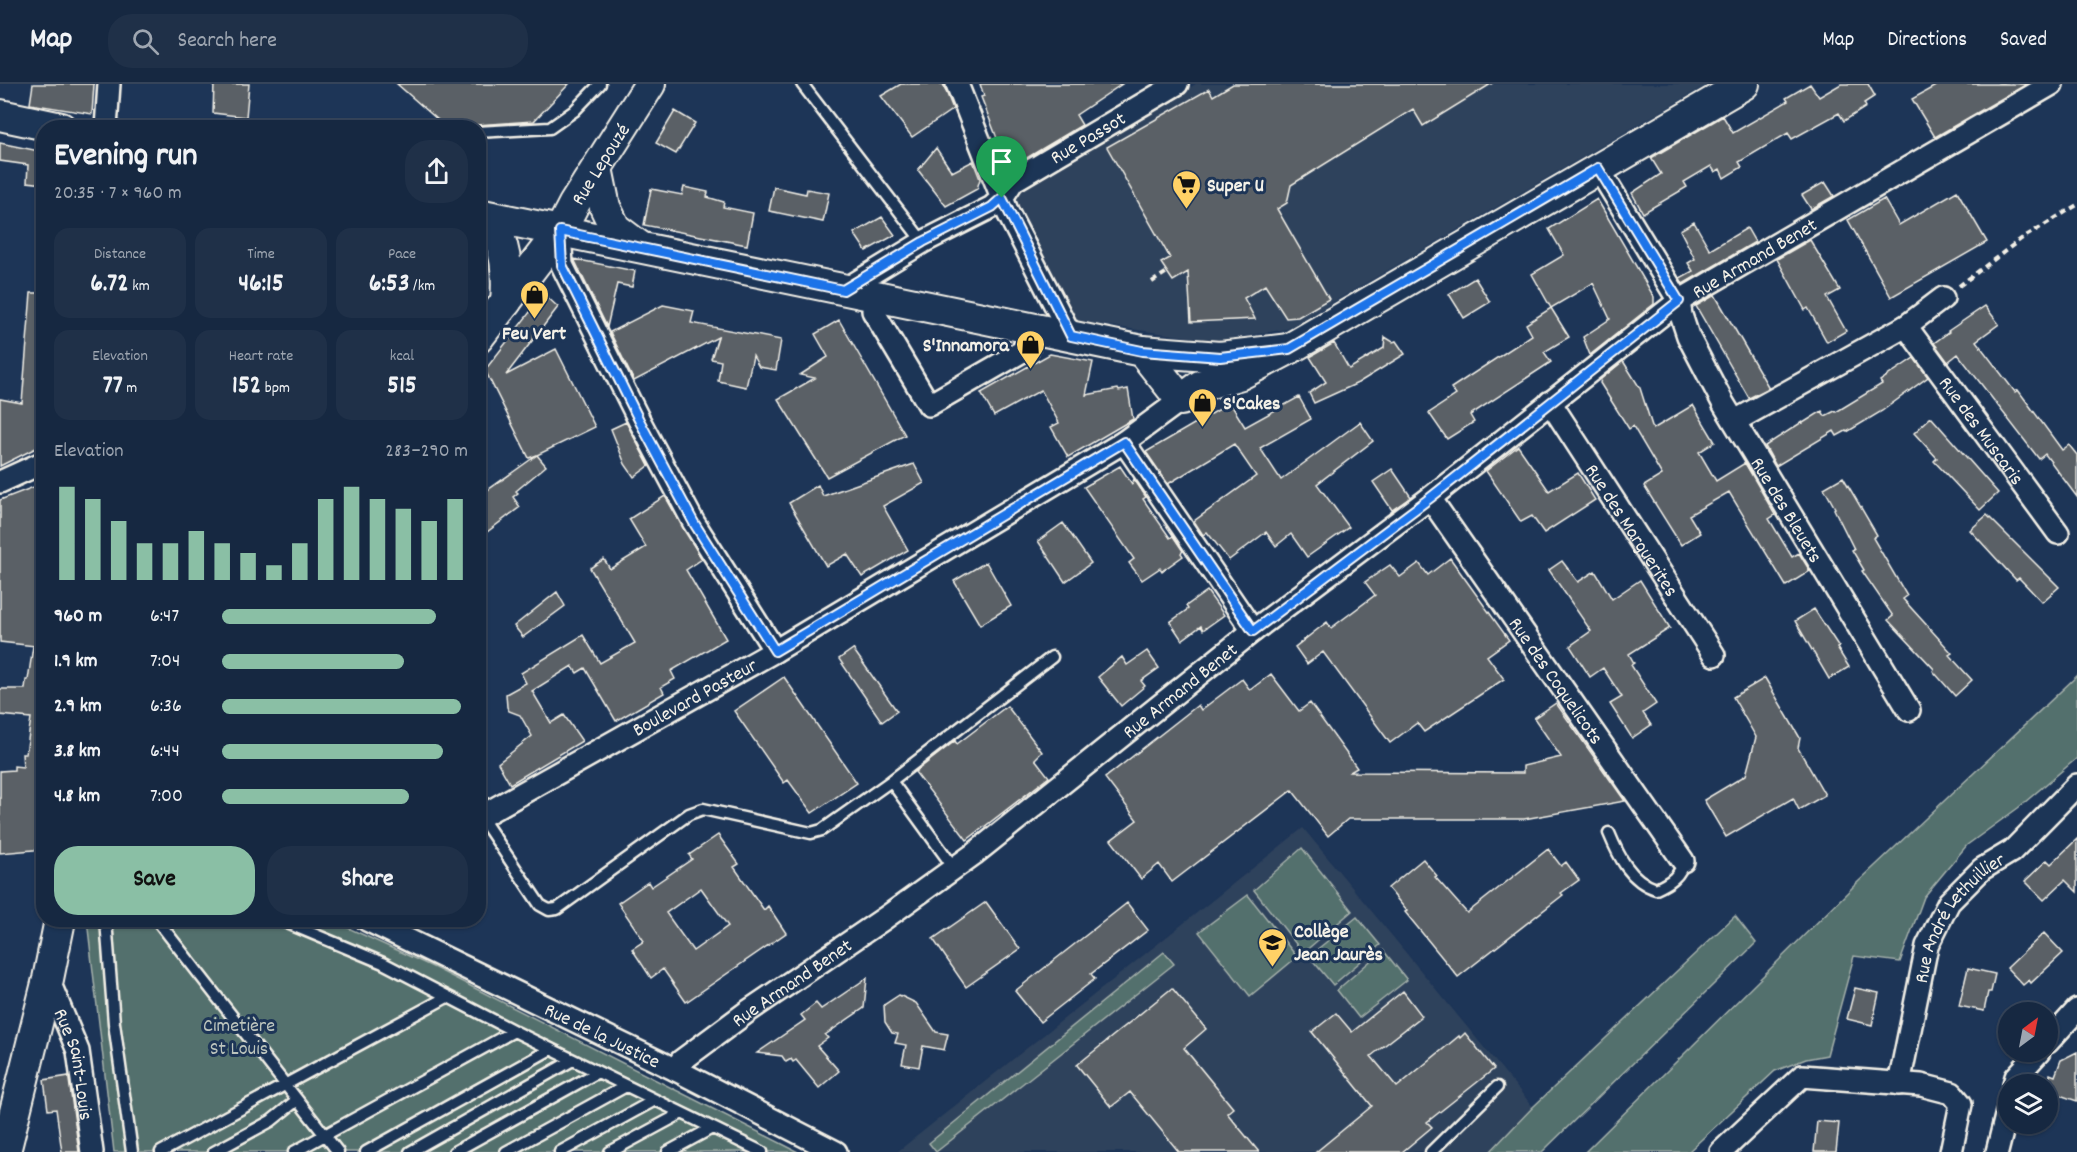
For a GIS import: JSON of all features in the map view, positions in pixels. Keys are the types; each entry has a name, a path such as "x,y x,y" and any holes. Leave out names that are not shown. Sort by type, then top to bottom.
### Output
{"street":[{"path":"107,120 110,84"},
{"name":"Rue Lepouzé","path":"486,328 560,231 574,204 650,84"},
{"path":"957,84 1002,198 1071,336"},
{"name":"Rue Passot","path":"843,290 923,242 992,207 1002,198 1013,181 1177,84"},
{"path":"1142,351 1180,400 1200,386 1241,374 1289,349 1744,84"},
{"name":"Rue Armand Benet","path":"676,1070 681,1061 747,1012 885,918 1034,807 1253,631 1430,498 1679,301 2052,84"},
{"path":"0,115 36,123"},
{"path":"597,168 605,207 615,228 642,248"},
{"name":"Rue des Bleuets","path":"1598,168 1679,301 1688,336 1735,421 1909,710"},
{"path":"486,215 1142,351 1220,357 1289,349"},
{"path":"486,220 497,230 503,251 508,279 506,302"},
{"path":"560,231 562,265 655,451 694,523 775,651"},
{"path":"874,296 873,310 929,405 1028,348 1030,328"},
{"path":"1735,421 1906,326 1943,298"},
{"name":"Rue des Muscaris","path":"1906,326 2058,533"},
{"name":"Boulevard Pasteur","path":"486,815 775,651 1124,442 1180,400"},
{"name":"Rue des Marguerites","path":"1551,402 1714,655"},
{"path":"1124,442 1253,631"},
{"path":"0,482 36,466"},
{"name":"Rue des Coquelicots","path":"1430,498 1683,861"},
{"name":"Rue André Lethuillier","path":"1899,1084 1927,946 1949,902 1982,869 2012,851 2077,785"},
{"path":"5,1152 13,1104 48,979 59,927"},
{"name":"Rue de la Justice","path":"382,927 676,1070 836,1152"},
{"name":"Rue Saint-Louis","path":"48,979 78,1051 92,1152"},
{"path":"2060,1037 2077,1010"},
{"path":"2019,1074 2030,1062"},
{"path":"1721,1152 1802,1076 1921,1085 1952,1093 1961,1104 1951,1152"},
{"path":"1997,1152 2002,1134"}],"lane":[{"path":"486,132 550,128 574,111 600,84"},
{"path":"802,84 923,242"},
{"path":"486,827 540,905 549,910 557,909 689,814 703,809 811,833 822,830 891,781 1052,657"},
{"path":"891,781 954,868"},
{"path":"1609,832 1617,853 1644,886 1656,889 1668,883 1679,874 1683,861"},
{"path":"107,927 114,1023 132,1152"},
{"path":"162,927 338,1152"},
{"path":"297,927 383,963 573,1060 762,1152"},
{"path":"161,1152 447,997"},
{"path":"294,1152 514,1030"},
{"path":"366,1152 551,1049"},
{"path":"411,1152 573,1060"},
{"path":"454,1152 598,1072"},
{"path":"506,1152 626,1086"},
{"path":"1431,1152 1497,1087"},
{"path":"214,1152 271,1121 297,1100"},
{"path":"560,1152 655,1100"},
{"path":"610,1152 682,1113"},
{"path":"668,1152 712,1128"},
{"path":"734,1152 747,1145"}],"path":[{"path":"1943,298 2021,239 2077,205"},
{"path":"1152,282 1167,272"}],"shaded area":[{"path":"1196,84 1708,84 1287,329 1216,341 1075,321 1013,204 1022,190 1091,145"},
{"name":"Collège Jean Jaurès","path":"1303,828 1533,1107 1490,1152 897,1152"}],"green space":[{"path":"2077,676 2077,758 2018,808 1967,845 1924,897 1900,962 1854,956 1827,1055 1806,1059 1775,1071 1688,1152 1585,1152 1859,881"},
{"path":"1302,848 1352,911 1303,953 1254,890"},
{"path":"1248,895 1297,957 1250,996 1199,932"},
{"path":"1735,916 1756,943 1542,1152 1490,1152 1533,1107"},
{"path":"1357,917 1380,945 1333,985 1309,956"},
{"name":"Cimetière St Louis","path":"88,927 346,927 435,968 798,1152 114,1152"},
{"path":"1383,950 1407,980 1359,1018 1337,990"},
{"path":"1164,952 1174,964 936,1152 929,1143"}],"building":[{"path":"33,84 94,84 92,114 30,104"},
{"path":"214,84 249,84 246,117 213,113"},
{"path":"397,84 569,84 534,121 486,124 486,120 438,120"},
{"path":"901,84 943,84 953,109 912,137 881,96"},
{"path":"980,84 1122,84 1076,115 1082,125 1015,165 1001,160 996,148 1000,146 981,97 984,96"},
{"path":"1233,84 1491,84 1423,126 1413,109 1291,185 1287,203 1277,209 1329,299 1298,317 1286,318 1265,285 1244,298 1255,319 1191,322 1188,272 1173,281 1161,263 1170,258 1107,147 1209,89 1213,96"},
{"path":"1810,84 1819,97 1841,84 1868,84 1875,96 1864,103 1866,107 1844,121 1839,113 1792,139 1788,133 1739,162 1742,167 1724,178 1720,169 1715,172 1711,166 1684,182 1687,187 1643,213 1632,193 1661,174 1651,158 1723,116 1733,133 1788,101 1786,98"},
{"path":"1939,84 2027,84 1935,137 1912,99"},
{"path":"675,111 695,123 676,154 656,143"},
{"path":"0,143 36,150 36,183 27,182 28,165 0,161"},
{"path":"936,148 952,172 973,161 980,179 977,189 946,206 918,170"},
{"path":"1825,182 1834,196 1811,209 1802,195"},
{"path":"684,187 708,192 707,197 724,202 723,207 753,213 747,245 644,225 651,189 682,195"},
{"path":"774,187 806,194 807,189 829,193 823,222 769,211"},
{"path":"1957,191 1987,242 1891,297 1848,220 1884,199 1899,225"},
{"path":"1597,199 1654,297 1654,304 1590,355 1583,337 1610,319 1593,283 1551,308 1532,274 1564,255 1549,229"},
{"path":"882,217 895,235 866,251 854,233"},
{"path":"1694,222 1710,250 1747,228 1755,242 1683,284 1680,278 1693,271 1688,263 1695,259 1680,230"},
{"path":"1810,240 1840,290 1827,297 1846,331 1827,342 1808,308 1805,310 1777,259"},
{"path":"574,259 635,271 632,287 617,284 607,327"},
{"path":"1475,278 1490,302 1464,318 1449,294"},
{"path":"31,293 36,293 36,448 0,466 0,399 22,403"},
{"path":"544,294 558,307 506,375 556,349 595,427 529,458 486,372 486,369"},
{"path":"1715,295 1769,388 1749,398 1696,306"},
{"path":"663,305 694,311 691,323 781,340 776,370 759,367 753,356 746,387 718,381 721,361 711,359 718,337 634,381 610,332"},
{"path":"1985,306 1999,324 1976,341 2015,392 2018,390 2062,450 2069,445 2077,455 2077,497 2045,454 2039,459 1958,354 1948,362 1934,343"},
{"path":"1551,308 1569,337 1544,352 1551,362 1470,415 1474,422 1447,439 1429,413 1456,395 1451,388 1532,335 1526,324"},
{"path":"839,320 905,435 827,477 778,399 815,378 800,375 828,357 815,334"},
{"path":"1385,337 1393,342 1396,341 1405,354 1358,383 1314,403 1309,393 1326,382 1310,357 1334,343 1349,369 1384,348"},
{"path":"1050,354 1093,362 1086,395 1128,389 1133,419 1068,457 1051,427 1059,423 1041,390 994,416 981,393"},
{"path":"1914,358 1928,377 1882,411 1847,432 1837,436 1834,431 1776,466 1765,446 1822,411 1825,416 1836,412 1882,384 1880,381"},
{"path":"1623,361 1640,388 1653,429 1693,405 1715,442 1699,452 1716,481 1745,463 1775,515 1769,519 1792,557 1799,553 1810,571 1786,586 1729,492 1689,515 1700,533 1681,545 1644,486 1662,475 1633,426 1629,429 1600,383 1601,379"},
{"path":"1299,397 1311,419 1260,448 1281,480 1360,422 1373,441 1317,484 1349,527 1307,557 1291,534 1276,546 1266,532 1229,560 1207,532 1203,535 1194,521 1256,476 1234,444 1168,484 1146,452 1230,403 1245,427"},
{"path":"1931,417 1998,493 1980,510 1934,461 1937,458 1914,433"},
{"path":"626,422 649,466 634,477 625,464 611,429"},
{"path":"1518,446 1549,491 1578,473 1595,500 1544,533 1532,516 1521,522 1486,471"},
{"path":"537,455 546,466 516,491 518,493 513,497 520,507 487,532 486,491"},
{"path":"914,464 924,483 883,506 908,550 862,577 847,554 826,566 789,503 818,485 823,496"},
{"path":"1120,466 1132,484 1134,479 1146,497 1143,499 1170,538 1173,536 1183,551 1181,553 1183,556 1162,571 1160,568 1142,580 1129,563 1134,559 1084,487"},
{"path":"1392,469 1411,497 1392,510 1373,482"},
{"path":"1843,477 1877,535 1873,538 1907,596 1903,599 1952,653 1949,655 1972,680 1955,696 1933,671 1934,669 1888,620 1893,616 1862,571 1864,570 1852,550 1854,549 1824,488"},
{"path":"36,486 36,646 0,642 0,500"},
{"path":"665,496 702,559 686,570 726,639 671,671 675,679 661,687 664,693 616,721 585,668 577,673 572,666 532,691 551,723 564,715 582,741 510,784 498,763 532,736 520,715 509,711 506,694 526,683 521,673 583,635 600,663 635,643 590,568 604,559 610,569 646,547 629,519"},
{"path":"1987,515 2059,587 2042,602 2019,578 2016,580 1970,530"},
{"path":"1063,523 1091,563 1065,582 1038,541"},
{"path":"1450,558 1509,640 1487,656 1504,679 1424,732 1417,723 1390,743 1323,652 1307,664 1295,647 1327,622 1331,628 1375,595 1365,582 1390,565 1400,577 1419,563 1428,575"},
{"path":"1562,561 1578,582 1595,571 1612,599 1640,580 1670,628 1629,654 1634,663 1631,665 1656,704 1643,713 1651,725 1632,738 1610,704 1622,697 1603,668 1590,677 1570,646 1591,631 1549,570"},
{"path":"986,562 1011,606 980,625 954,581"},
{"path":"1207,591 1224,615 1203,630 1201,626 1182,640 1170,622 1188,609 1186,606"},
{"path":"557,592 565,606 523,637 514,626"},
{"path":"1814,609 1849,667 1829,679 1795,621"},
{"path":"33,646 36,646 36,850 0,853 0,771 14,770 14,766 23,767 22,754 26,754 31,718 0,715 0,689 25,689 26,680 28,680"},
{"path":"853,649 897,711 882,722 839,659"},
{"path":"1147,651 1159,668 1141,681 1145,686 1121,706 1098,677 1122,657 1127,665"},
{"path":"1271,674 1299,711 1310,703 1357,768 1350,772 1523,773 1523,766 1561,757 1534,718 1556,703 1625,801 1524,819 1348,819 1328,836 1292,790 1172,882 1159,864 1141,879 1111,840 1137,820 1105,778 1198,705 1201,710 1242,679 1250,690"},
{"path":"784,677 857,783 812,813 788,780 784,783 734,711"},
{"path":"1765,678 1800,738 1798,748 1825,795 1799,810 1793,798 1726,837 1704,800 1746,775 1756,737 1733,697"},
{"path":"1007,706 1042,752 1035,759 1049,777 967,840 915,772 955,741 957,744"},
{"path":"718,835 739,864 734,867 764,910 768,906 786,933 686,1002 663,969 651,978 632,949 644,941 618,903 648,882 651,887 692,859 689,855","holes":["701,888 728,926 693,951 666,913"]},
{"path":"2077,839 2077,892 2065,880 2044,900 2025,881 2047,860 2051,864"},
{"path":"1548,849 1561,866 1566,862 1579,880 1458,977 1388,888 1423,859 1437,876 1435,877 1467,913"},
{"path":"986,902 1020,949 966,987 933,939"},
{"path":"1127,903 1148,930 1091,974 1095,979 1040,1022 1015,991"},
{"path":"2044,933 2063,953 2031,983 2029,980 2023,985 2007,968"},
{"path":"1968,968 1995,974 1984,1011 1959,1006"},
{"path":"867,978 864,1008 825,1035 828,1038 817,1046 839,1071 819,1088 796,1060 793,1062 791,1059 786,1062 782,1056 757,1053 805,1020 801,1015 816,1003 821,1009"},
{"path":"1172,988 1206,1029 1184,1048 1233,1108 1227,1113 1259,1152 1179,1152 1130,1092 1111,1107 1077,1065"},
{"path":"1855,988 1879,993 1872,1025 1847,1019"},
{"path":"1403,991 1422,1016 1371,1056 1397,1087 1465,1033 1494,1069 1427,1122 1432,1127 1402,1152 1316,1152 1372,1106 1312,1032 1336,1013 1352,1032"},
{"path":"899,995 916,1003 936,1032 948,1034 944,1050 923,1046 919,1067 902,1064 906,1045 895,1043 898,1034 892,1033 885,1022 884,1005"},
{"path":"2077,1052 2077,1101 2058,1094 2058,1074 2056,1074 2061,1060"},
{"path":"69,1076 79,1152 62,1152 56,1109 48,1110 44,1080"},
{"path":"1817,1121 1839,1123 1836,1152 1814,1152"}],"place":[{"name":"Super U","path":"1186,210"},
{"name":"Feu Vert","path":"534,320"},
{"name":"S'Innamora","path":"1030,370"},
{"name":"S'Cakes","path":"1202,428"},
{"name":"Collège Jean Jaurès","path":"1273,968"}],"route":[{"path":"1598,168 1679,301 1430,498 1253,631 1124,442 775,651 694,523 639,420 562,265 560,231 843,290 923,242 992,207 1002,198 1071,336 1142,351 1220,357 1289,349 1598,168"}]}
